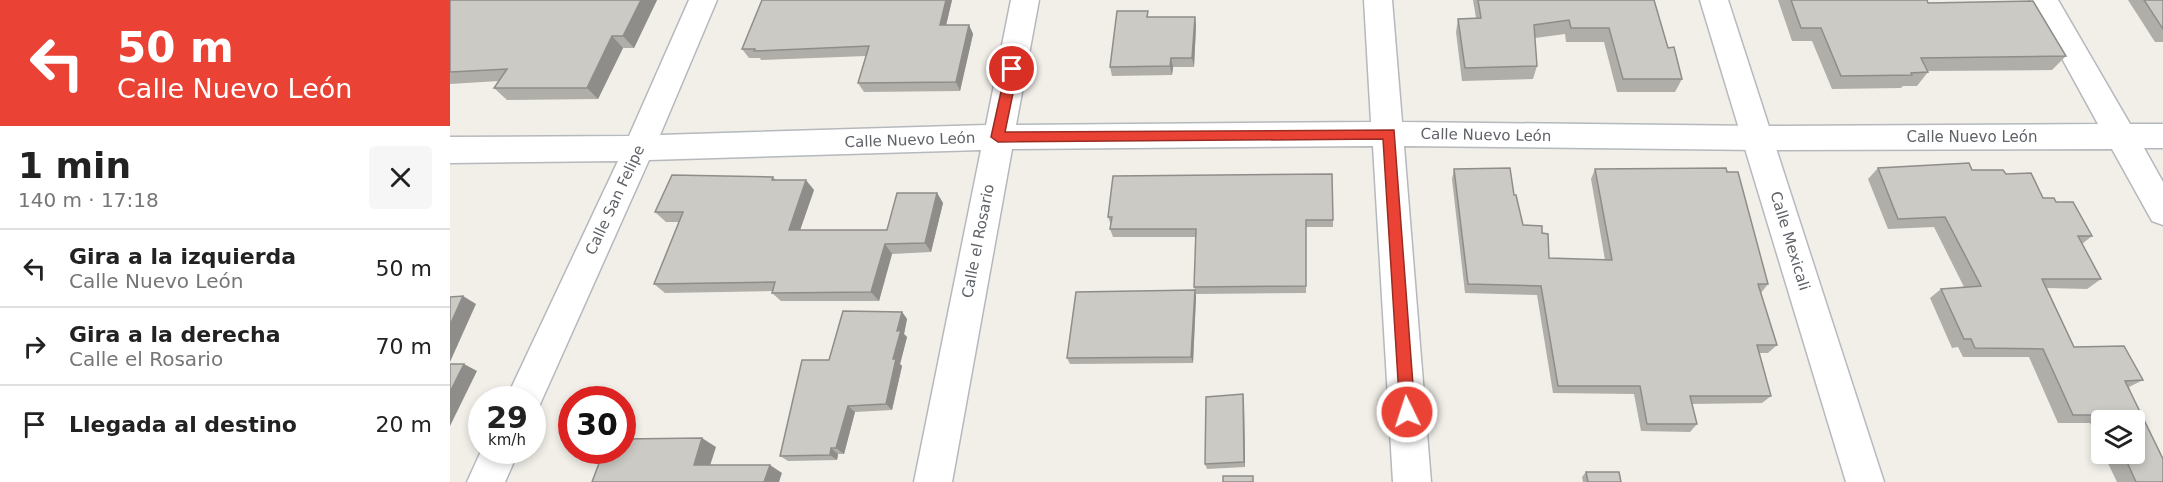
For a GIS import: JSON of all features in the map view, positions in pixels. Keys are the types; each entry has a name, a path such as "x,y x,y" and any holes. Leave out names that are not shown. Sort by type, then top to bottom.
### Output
{"street":[{"name":"Calle San Felipe","path":"530,386 639,148 703,0"},
{"name":"Calle el Rosario","path":"933,482 1025,0"},
{"path":"1378,0 1412,482"},
{"name":"Calle Mexicali","path":"1714,0 1865,482"},
{"path":"2043,0 2163,211"},
{"name":"Calle Nuevo León","path":"450,150 639,148 998,137 1389,134 1759,138 2163,136"},
{"path":"486,482 494,464"}],"building":[{"path":"450,0 641,0 623,36 612,36 587,88 494,88 507,69 450,72"},
{"path":"762,0 946,0 940,25 969,25 956,82 858,83 869,46 754,51 755,49 742,49"},
{"path":"1478,0 1654,0 1668,48 1674,47 1682,79 1623,79 1609,28 1571,28 1569,20 1534,25 1537,66 1465,68 1458,19 1481,18"},
{"path":"1791,0 1927,0 1928,3 2033,1 2066,56 1921,58 1928,72 1911,73 1912,75 1841,76 1821,28 1801,28"},
{"path":"2144,0 2163,0 2163,29"},
{"path":"1117,11 1148,11 1147,17 1195,17 1192,58 1171,58 1170,66 1110,67"},
{"path":"1969,163 1972,170 2003,170 2006,174 2031,173 2043,198 2054,198 2056,202 2073,202 2092,236 2078,236 2101,279 2042,279 2074,347 2124,346 2143,380 2125,381 2139,410 2091,410 2091,415 2073,415 2043,349 1975,348 1971,339 1964,339 1941,289 1981,286 1945,217 1898,219 1878,168"},
{"path":"1510,168 1514,195 1516,195 1523,225 1542,226 1542,233 1548,234 1549,258 1612,260 1595,169 1726,168 1727,172 1738,172 1768,284 1758,284 1777,345 1757,345 1771,396 1690,396 1697,424 1647,424 1640,386 1558,386 1541,286 1468,284 1454,169"},
{"path":"1332,174 1333,220 1306,220 1306,286 1194,287 1196,229 1110,229 1112,217 1108,217 1113,176"},
{"path":"672,175 806,180 789,230 887,230 897,193 937,193 925,243 885,244 871,292 772,293 775,282 654,284 683,212 655,212"},
{"path":"1195,290 1191,357 1067,358 1076,292"},
{"path":"463,296 450,325 450,297"},
{"path":"843,311 902,312 897,331 901,330 893,359 896,359 886,404 848,406 836,448 831,448 830,455 780,456 802,360 829,360"},
{"path":"450,364 464,364 450,392"},
{"path":"1243,394 1244,462 1205,464 1206,397"},
{"path":"2145,422 2163,459 2163,482 2136,482 2128,464 2145,464"},
{"path":"702,438 694,465 770,465 764,482 592,482 599,464 636,464 636,439"},
{"path":"1586,472 1619,472 1621,482 1588,482"},
{"path":"1223,476 1253,476 1253,482 1223,482"}],"route":[{"path":"1012,69 998,137 1389,134 1407,412"}]}
